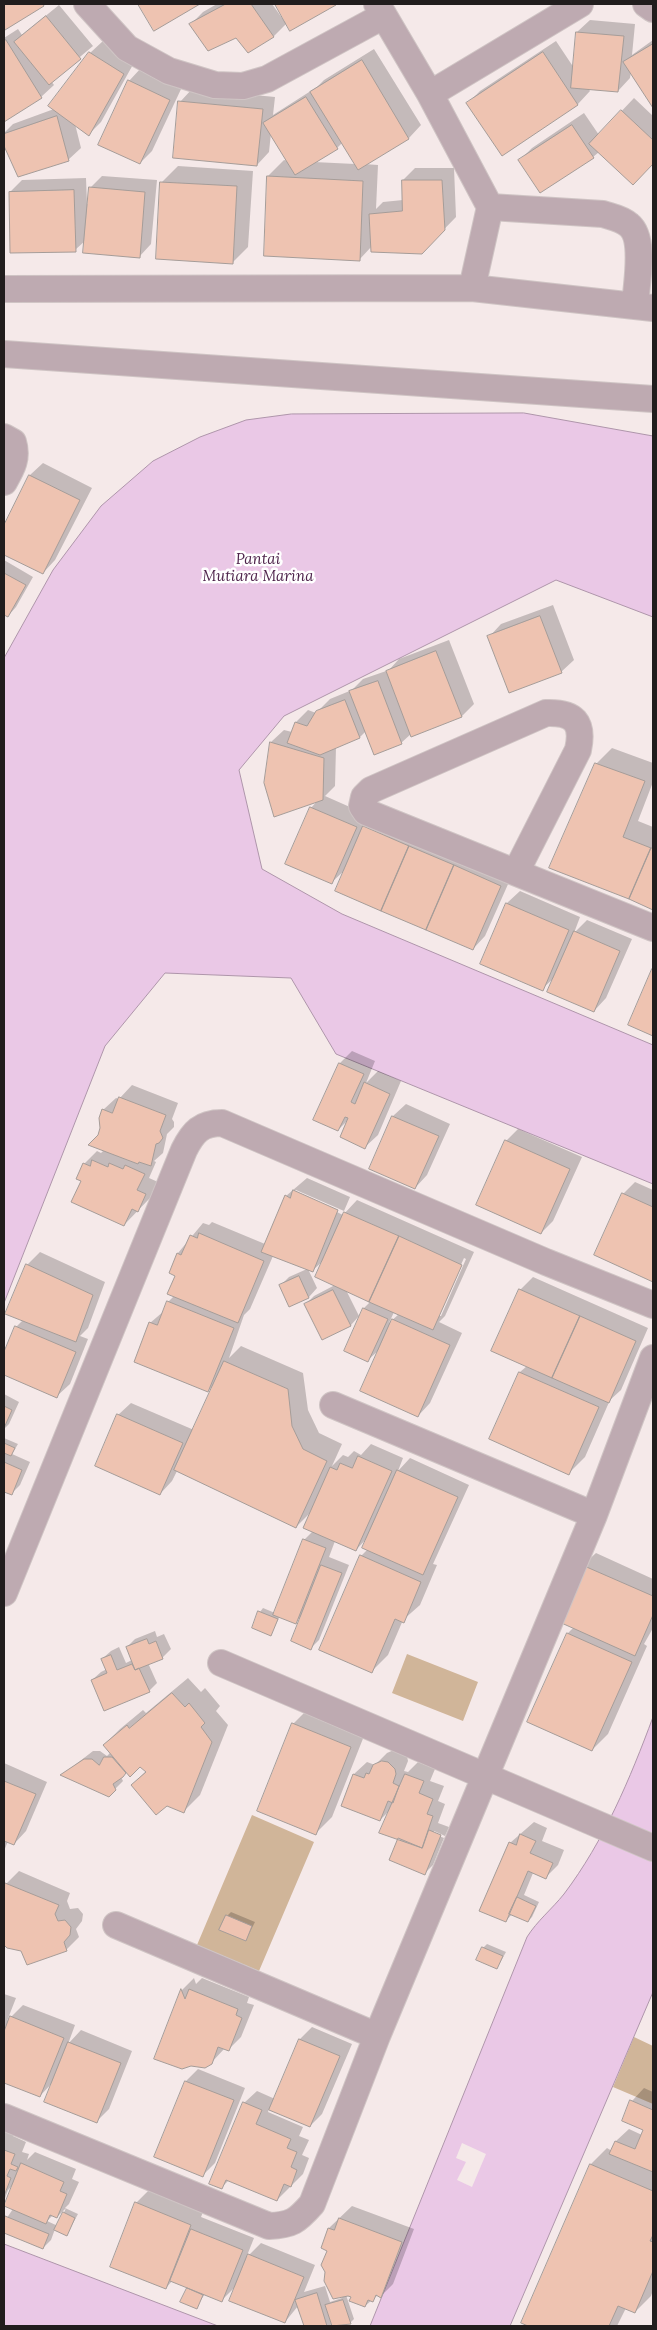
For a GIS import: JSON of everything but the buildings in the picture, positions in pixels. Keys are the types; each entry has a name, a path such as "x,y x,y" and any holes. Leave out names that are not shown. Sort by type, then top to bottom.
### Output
{"street":[{"path":"87,4 127,48 169,71 215,85 243,86 266,79 380,10 430,94 490,207 472,288"},
{"path":"430,94 580,4"},
{"path":"646,4 653,9"},
{"path":"4,289 472,288 644,307 639,248 636,236 630,226 620,219 603,214 490,207"},
{"path":"4,354 653,399"},
{"path":"4,437 13,442 16,450 15,460 4,482"},
{"path":"516,872 578,750 580,740 578,724 572,717 562,713 546,713 371,790 364,797 362,806 366,812 653,928"},
{"path":"4,1593 184,1150 192,1135 204,1125 222,1123 546,1262 653,1305"},
{"path":"4,2117 269,2226 286,2225 299,2219 312,2204 377,2036 594,1515 653,1358"},
{"path":"332,1405 594,1515"},
{"path":"221,1663 653,1848"},
{"path":"116,1925 377,2036"}],"shaded area":[{"path":"407,1654 478,1682 463,1721 392,1693"},
{"path":"252,1815 314,1842 259,1971 197,1945"},
{"path":"634,2037 653,2046 653,2104 613,2087"}],"water":[{"name":"Pantai Mutiara Marina","path":"524,413 653,436 653,617 556,580 284,716 239,770 262,869 342,914 653,1045 653,1184 336,1054 291,978 165,973 105,1046 4,1303 4,658 53,570 101,506 153,461 200,437 246,420 291,414"},
{"path":"653,1717 653,1992 510,2326 370,2326 527,1937 564,1894 592,1853 615,1809"},
{"path":"4,2244 218,2326 4,2326"}],"pier":[{"path":"462,2143 486,2154 472,2187 457,2180 466,2162 456,2158"}]}
